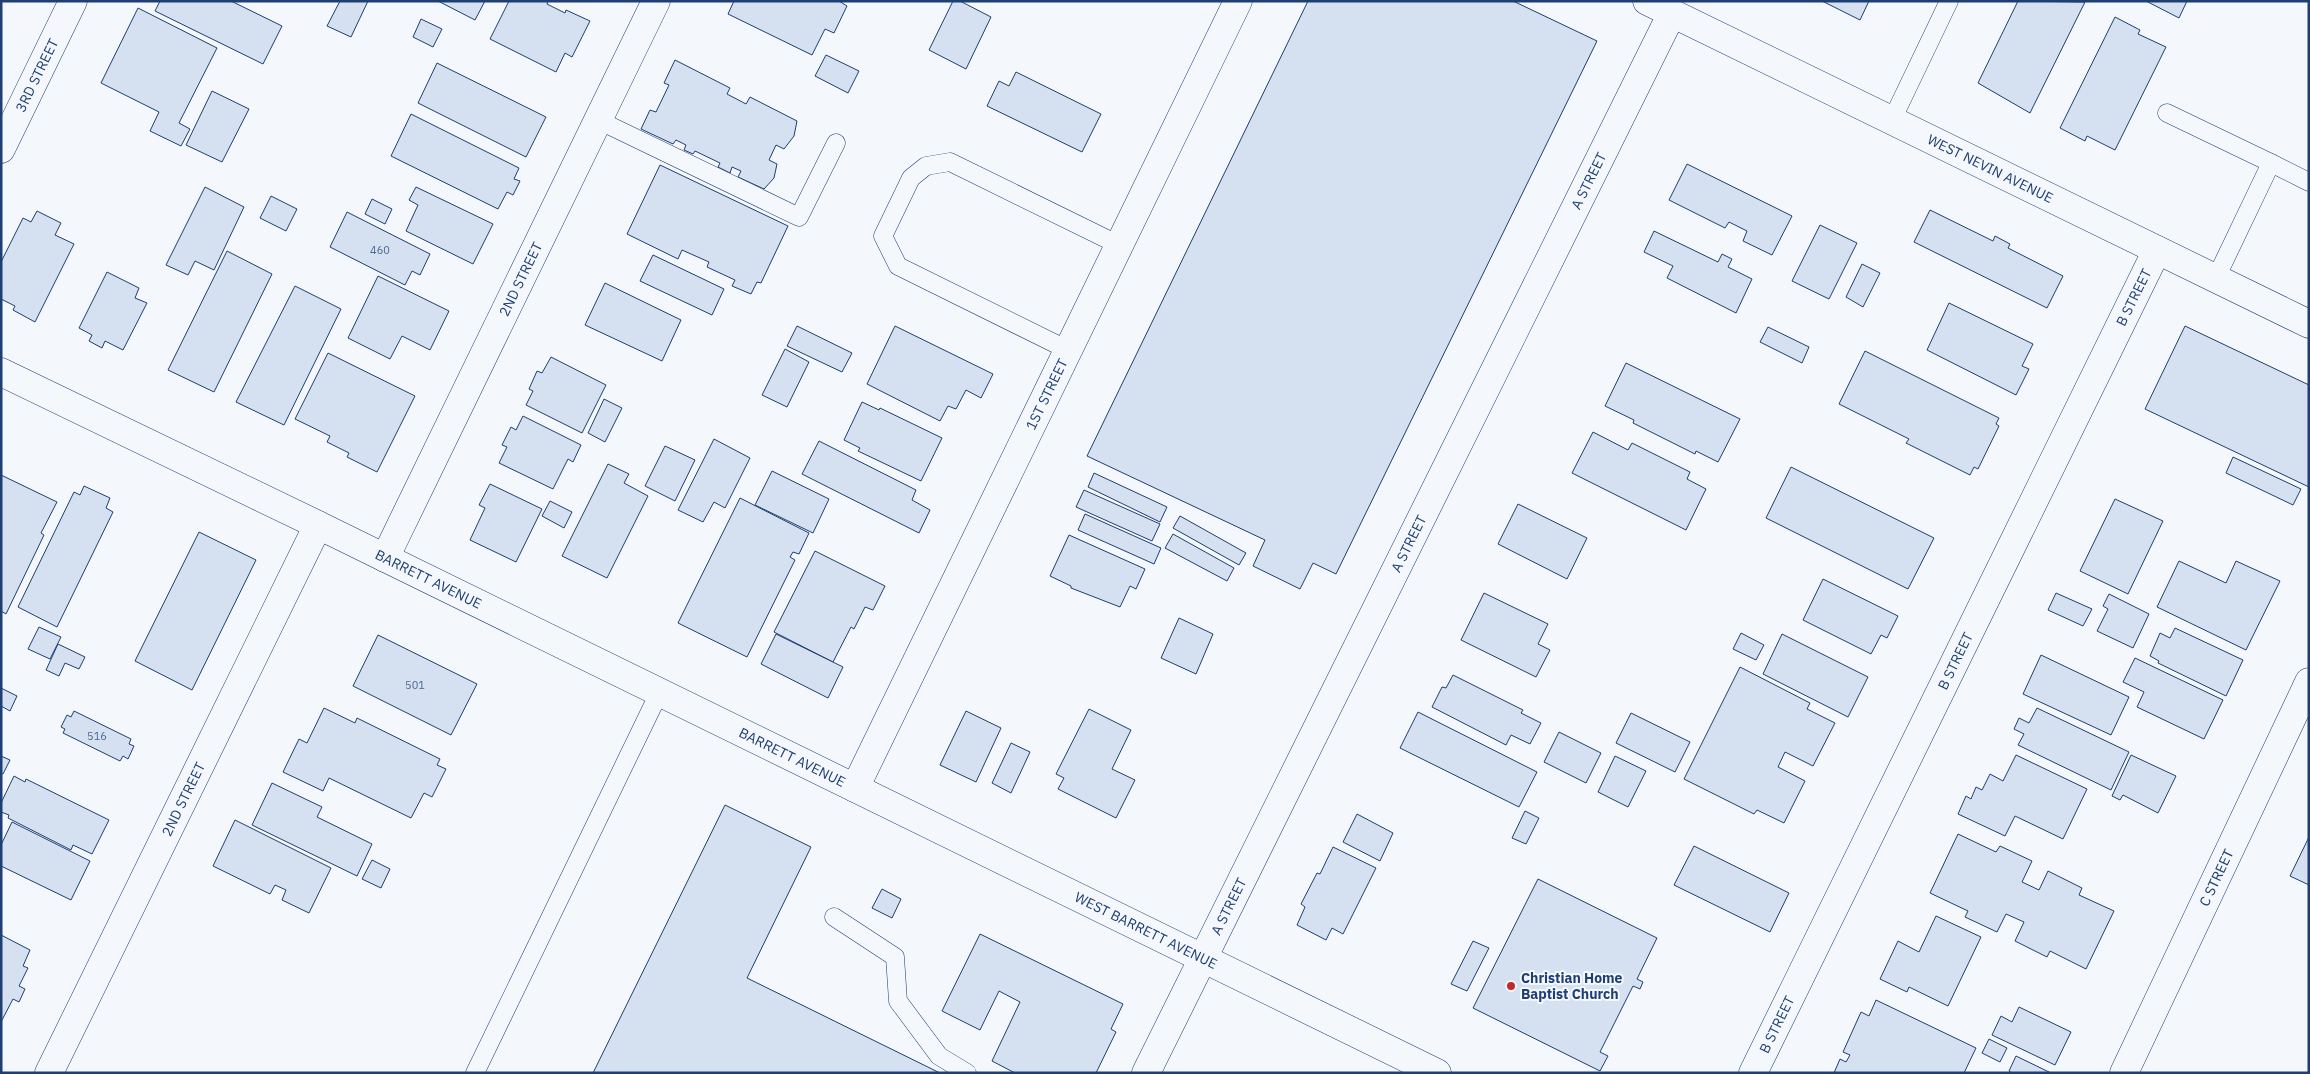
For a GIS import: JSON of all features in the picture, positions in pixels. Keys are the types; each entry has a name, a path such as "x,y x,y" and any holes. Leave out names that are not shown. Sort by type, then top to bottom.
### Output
{"street":[{"name":"3RD STREET","path":"1,149 73,1"},
{"name":"2ND STREET","path":"385,558 656,1"},
{"name":"1ST STREET","path":"855,788 1238,1"},
{"name":"WEST NEVIN AVENUE","path":"1647,1 2309,324"},
{"name":"A STREET","path":"1146,1073 1672,14"},
{"name":"B STREET","path":"1753,1073 2157,250"},
{"name":"BARRETT AVENUE","path":"1,372 318,524 855,788"},
{"name":"2ND STREET","path":"49,1073 318,524"},
{"name":"C STREET","path":"2124,1073 2309,682"},
{"name":"WEST BARRETT AVENUE","path":"855,788 1437,1073"}],"lane":[{"path":"1892,120 1949,1"},
{"path":"2167,113 2309,182"},
{"path":"598,120 799,217 836,143"},
{"path":"1068,350 898,266 883,236 911,178 926,166 950,162 1119,245"},
{"path":"2216,278 2271,163"},
{"path":"475,1073 659,693"},
{"path":"834,918 895,958 898,1001 940,1056 967,1073"}],"building":[{"path":"160,1 231,1 282,26 263,64 155,11"},
{"path":"340,1 368,1 351,37 327,26"},
{"path":"438,1 485,1 475,20"},
{"path":"509,1 548,1 547,4 565,13 566,10 590,21 572,57 565,53 556,72 490,39"},
{"path":"734,1 839,1 847,6 834,33 825,29 812,55 728,14"},
{"path":"953,1 960,1 991,17 966,69 929,50"},
{"path":"1308,1 1513,1 1597,41 1336,574 1313,563 1300,589 1253,566 1265,540 1087,456"},
{"path":"1822,1 1869,1 1860,20"},
{"path":"2018,1 2085,2 2030,113 1978,83"},
{"path":"2146,1 2187,1 2179,18"},
{"path":"138,8 217,48 179,123 190,129 181,146 150,131 159,112 101,83"},
{"path":"2115,17 2140,30 2138,34 2166,47 2115,150 2087,136 2085,141 2060,128"},
{"path":"421,19 442,29 433,47 413,37"},
{"path":"826,55 859,71 848,93 815,76"},
{"path":"675,60 730,88 727,94 746,104 750,97 797,121 794,136 784,149 776,145 769,160 777,164 774,178 764,189 738,177 741,171 732,167 730,173 718,167 720,163 695,151 693,154 684,150 686,145 676,140 673,144 641,129 650,110 656,112 669,85 664,83"},
{"path":"437,63 546,117 526,157 418,103"},
{"path":"1016,72 1101,114 1082,152 987,106 999,81 1009,86"},
{"path":"212,91 249,109 222,162 186,145"},
{"path":"411,114 519,168 514,179 520,181 513,195 507,192 498,209 391,156"},
{"path":"1687,164 1792,216 1772,255 1743,241 1747,231 1729,222 1725,228 1669,200"},
{"path":"660,165 788,226 761,283 757,282 751,294 732,286 735,280 707,267 709,262 682,250 678,259 627,234"},
{"path":"205,187 244,207 214,270 195,261 188,275 166,265"},
{"path":"416,187 493,224 473,264 406,231 418,205 409,200"},
{"path":"271,196 297,209 286,231 260,218"},
{"path":"372,199 392,209 385,224 365,214"},
{"path":"1930,210 1993,241 1995,236 2010,244 2008,248 2063,276 2047,308 1914,242"},
{"path":"37,211 61,223 55,235 74,244 35,322 13,310 15,306 1,299 1,262 23,218 31,222"},
{"path":"347,212 430,254 420,275 412,271 405,285 330,247"},
{"path":"1820,225 1857,243 1829,299 1792,281"},
{"path":"1654,231 1718,262 1722,254 1732,259 1728,267 1752,279 1736,313 1667,278 1673,266 1644,252"},
{"path":"227,251 272,274 214,392 168,370"},
{"path":"653,255 724,289 712,315 640,281"},
{"path":"1862,264 1880,273 1863,307 1846,297"},
{"path":"107,272 139,288 135,298 147,303 123,350 105,341 102,348 89,341 92,335 79,328"},
{"path":"378,276 449,311 430,350 402,336 390,359 348,338"},
{"path":"605,283 681,320 662,361 585,325"},
{"path":"295,286 341,309 284,425 236,402"},
{"path":"1949,303 2033,344 2022,366 2029,369 2016,395 1927,350"},
{"path":"797,326 852,353 842,372 787,346"},
{"path":"895,326 993,374 981,398 966,390 956,409 948,406 940,421 867,384"},
{"path":"2185,326 2309,385 2309,487 2145,409"},
{"path":"1768,327 1809,347 1802,363 1760,342"},
{"path":"785,349 809,362 787,407 762,395"},
{"path":"1865,351 1999,418 1996,424 1999,426 1978,469 1974,467 1970,475 1906,443 1909,439 1839,404"},
{"path":"328,353 415,396 377,472 347,457 349,453 327,442 330,436 295,419"},
{"path":"551,357 606,385 582,433 526,405 533,391 529,389 537,371 542,373"},
{"path":"1626,363 1740,419 1718,462 1696,451 1695,454 1633,423 1634,420 1605,406"},
{"path":"604,399 622,408 605,442 588,433"},
{"path":"862,402 879,410 880,408 942,438 921,481 858,451 860,448 844,440"},
{"path":"523,416 581,445 573,462 568,459 553,489 499,463 507,447 502,445 511,427 516,430"},
{"path":"1593,432 1628,450 1632,443 1690,472 1687,479 1706,489 1686,530 1572,473"},
{"path":"714,439 750,458 725,508 714,502 703,522 678,510"},
{"path":"819,441 916,490 912,500 930,510 919,533 802,474"},
{"path":"665,446 695,460 675,501 645,486"},
{"path":"2233,457 2301,489 2293,505 2226,473"},
{"path":"608,464 629,474 624,483 648,496 607,578 562,556"},
{"path":"1791,467 1934,538 1908,589 1766,518"},
{"path":"772,471 829,499 813,533 755,505"},
{"path":"1094,473 1167,507 1160,522 1088,487"},
{"path":"1,475 57,502 41,533 44,535 6,614 1,611"},
{"path":"490,484 542,509 516,562 470,540 485,508 479,505"},
{"path":"84,486 110,498 106,508 113,512 57,627 18,607 74,492 80,495"},
{"path":"1084,490 1160,524 1152,541 1076,507"},
{"path":"740,498 809,533 799,554 793,552 790,557 795,560 747,657 678,623"},
{"path":"2115,499 2163,521 2128,594 2080,571"},
{"path":"550,501 572,512 564,528 542,516"},
{"path":"1518,504 1587,538 1567,579 1498,544"},
{"path":"1085,514 1161,548 1154,564 1078,530"},
{"path":"1180,516 1246,553 1239,565 1173,528"},
{"path":"199,532 256,560 192,690 135,661"},
{"path":"1173,534 1234,568 1227,581 1165,548"},
{"path":"1069,535 1145,569 1136,589 1130,586 1120,607 1071,588 1071,586 1050,576"},
{"path":"815,551 885,586 873,610 865,607 854,629 851,627 833,662 774,632"},
{"path":"2179,561 2226,583 2236,561 2280,581 2246,650 2157,607"},
{"path":"1823,579 1898,616 1887,638 1881,635 1871,654 1803,620"},
{"path":"1484,593 1548,624 1538,644 1550,650 1536,677 1461,640"},
{"path":"2056,593 2092,609 2083,626 2048,610"},
{"path":"2109,594 2149,614 2133,648 2097,631 2108,609 2103,606"},
{"path":"1179,618 1213,634 1196,674 1161,658"},
{"path":"39,627 61,637 50,659 28,649"},
{"path":"2175,628 2243,660 2226,696 2158,663 2159,661 2150,656 2160,633 2170,638"},
{"path":"1741,633 1764,645 1756,660 1733,649"},
{"path":"776,634 843,667 828,698 761,664"},
{"path":"1782,634 1868,677 1848,717 1763,674"},
{"path":"378,635 477,684 451,735 353,686"},
{"path":"58,644 85,657 79,669 65,663 59,676 46,670"},
{"path":"2041,655 2129,697 2111,735 2023,694"},
{"path":"2135,658 2223,700 2204,739 2137,707 2144,692 2123,682"},
{"path":"1740,667 1810,703 1807,709 1835,723 1813,766 1785,752 1778,767 1805,781 1784,823 1757,810 1754,814 1684,779"},
{"path":"1453,675 1523,710 1521,713 1541,723 1530,744 1511,735 1506,745 1432,707 1442,687 1446,688"},
{"path":"1,688 17,696 10,711 1,706"},
{"path":"324,708 355,723 357,718 440,759 437,765 446,769 432,797 424,793 411,818 329,778 323,791 283,772 299,739 307,743"},
{"path":"2037,708 2129,752 2111,790 2018,745 2024,734 2014,729 2019,718 2029,723"},
{"path":"1089,709 1131,730 1112,769 1135,780 1116,818 1058,789 1064,778 1056,774"},
{"path":"74,711 131,739 129,744 134,746 128,759 123,756 120,761 63,733 65,729 61,727 67,715 71,717"},
{"path":"966,711 1001,728 976,782 940,765"},
{"path":"1418,712 1537,772 1519,807 1400,748"},
{"path":"1631,713 1690,742 1675,772 1616,743"},
{"path":"1559,732 1601,753 1586,783 1544,762"},
{"path":"1011,743 1030,752 1011,793 992,783"},
{"path":"2016,755 2087,789 2063,839 2015,816 2005,836 1958,814 1966,796 1971,799 1976,787 1982,790 1990,774 2003,781"},
{"path":"2131,755 2176,776 2158,813 2123,795 2120,800 2112,796"},
{"path":"1,756 10,760 3,774 1,773"},
{"path":"1615,756 1646,771 1628,807 1598,792"},
{"path":"14,776 25,782 26,779 109,820 92,854 73,845 71,850 8,818 9,815 1,812 1,803"},
{"path":"272,783 322,807 317,817 372,844 357,876 252,825"},
{"path":"725,805 811,847 747,978 940,1073 593,1073"},
{"path":"1525,811 1539,818 1526,844 1512,838"},
{"path":"1357,814 1393,833 1380,861 1343,842"},
{"path":"235,820 331,868 309,913 282,900 286,890 275,885 270,894 213,866"},
{"path":"12,822 90,861 71,900 1,866 1,845"},
{"path":"1958,834 1996,852 2000,846 2032,861 2022,882 2039,890 2048,871 2082,888 2079,895 2114,911 2086,969 2050,951 2047,957 2015,941 2024,922 2006,914 1997,932 1965,917 1968,911 1930,893"},
{"path":"2309,837 2309,885 2290,876"},
{"path":"1694,846 1789,893 1770,932 1674,885"},
{"path":"1333,847 1376,868 1343,934 1332,928 1326,940 1297,925 1305,907 1301,904 1317,873 1320,874"},
{"path":"372,860 390,869 381,888 362,879"},
{"path":"1538,879 1657,938 1637,979 1643,982 1640,989 1633,986 1600,1052 1608,1056 1600,1071 1473,1008"},
{"path":"882,889 901,899 892,918 872,908"},
{"path":"1936,916 1981,937 1948,1006 1909,987 1907,992 1880,979 1898,941 1919,952"},
{"path":"980,934 1123,1004 1111,1029 1116,1032 1096,1073 1015,1073 992,1061 1020,1002 999,991 980,1030 942,1011"},
{"path":"1,935 30,950 23,966 28,968 19,986 25,989 19,1002 13,999 1,1022"},
{"path":"1473,941 1489,948 1467,991 1451,984"},
{"path":"1876,1000 1976,1048 1964,1073 1834,1073 1840,1059 1846,1062 1850,1055 1843,1052 1861,1012 1869,1016"},
{"path":"2019,1007 2071,1032 2055,1065 1992,1035 2001,1016 2012,1022"},
{"path":"1989,1039 2007,1048 2000,1062 1982,1053"},
{"path":"2016,1056 2051,1073 2012,1073 2009,1071"}],"place":[{"name":"Christian Home Baptist Church","path":"1511,986"}]}
